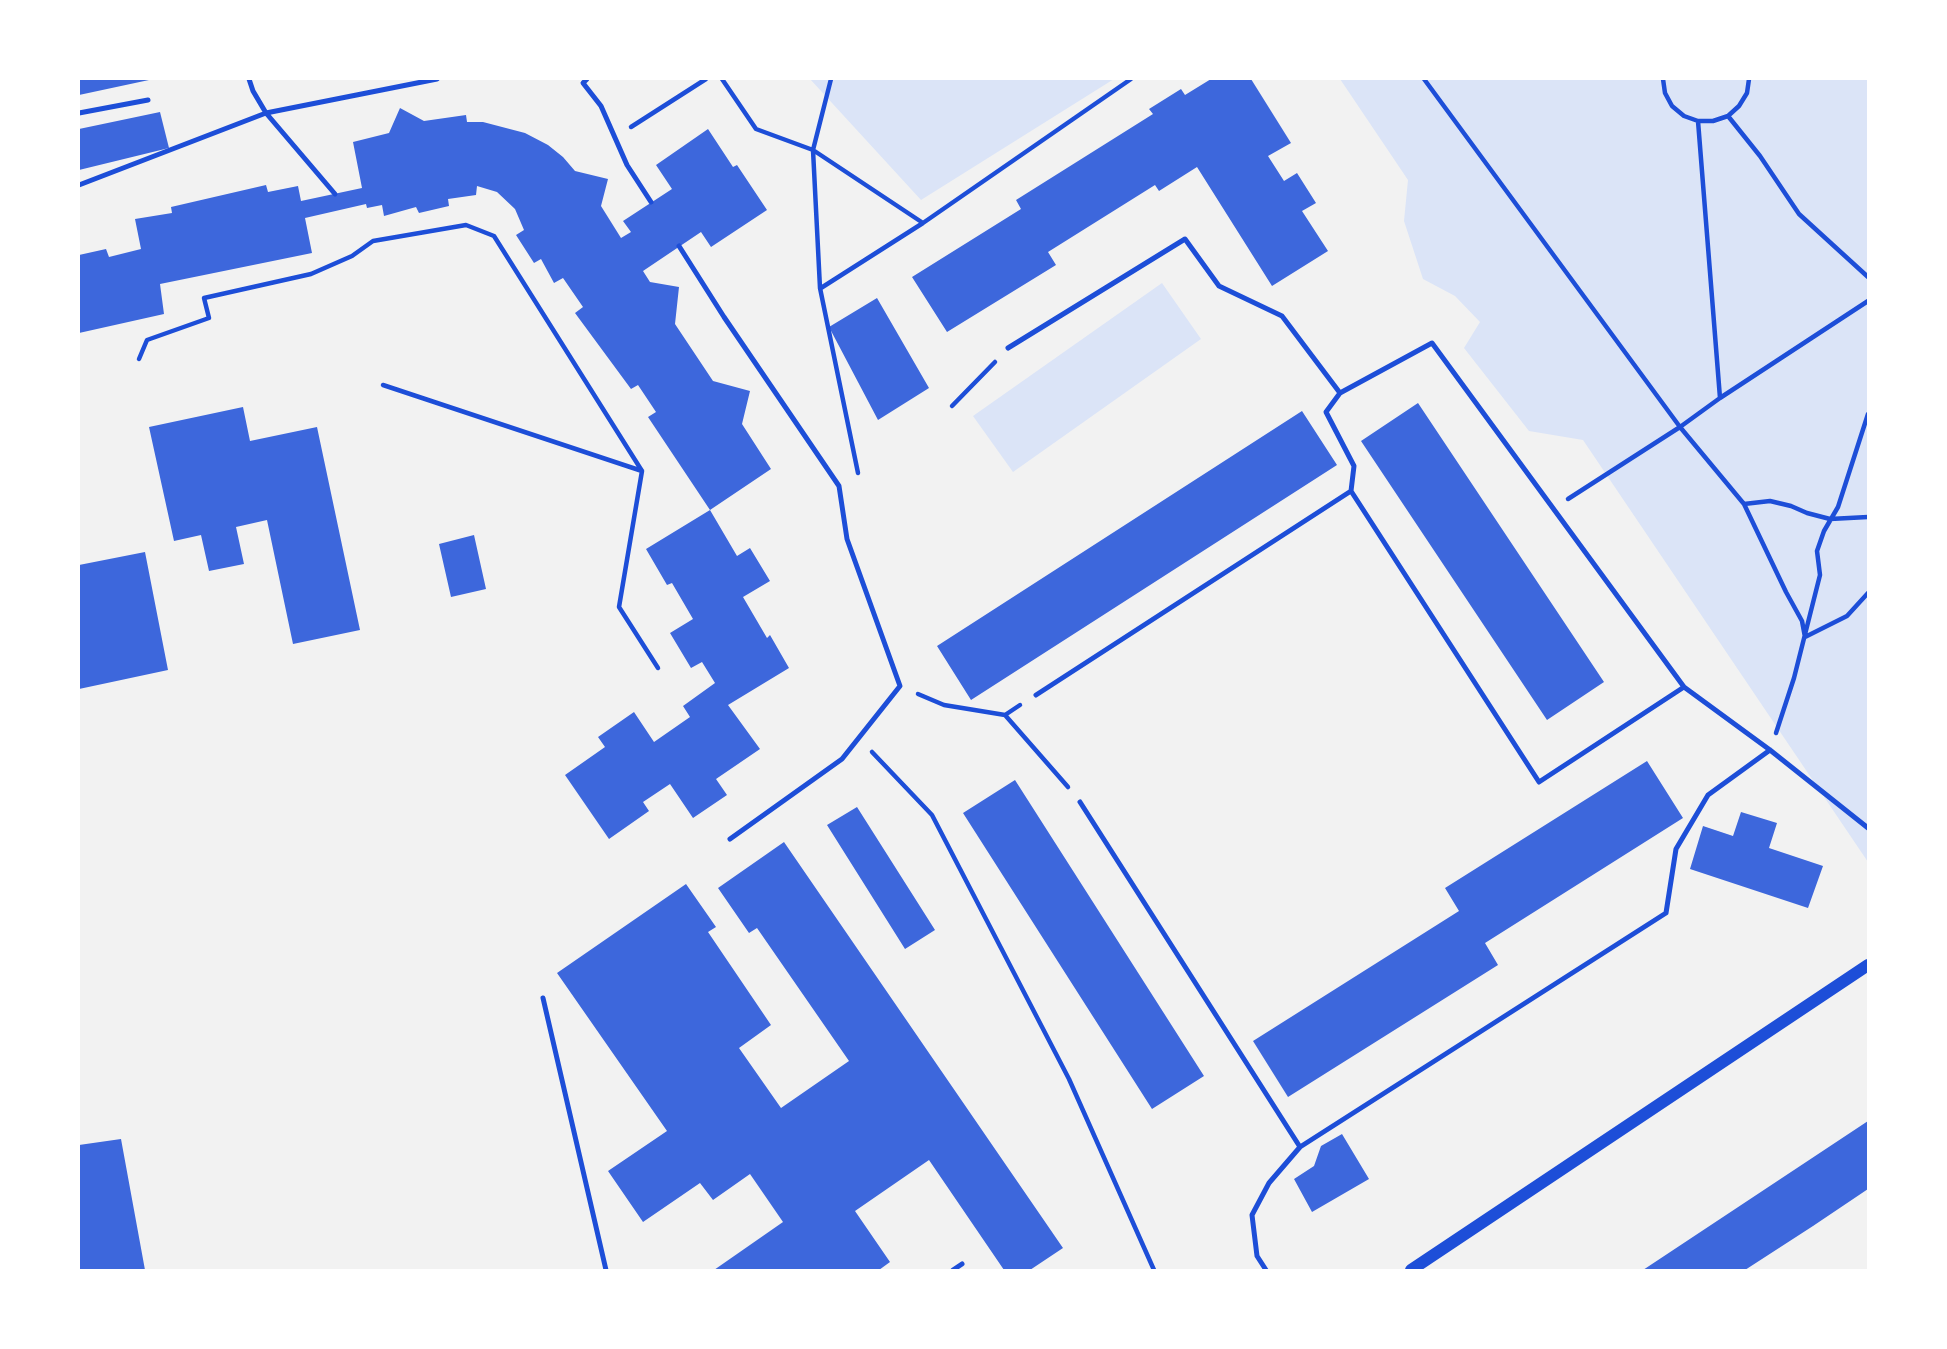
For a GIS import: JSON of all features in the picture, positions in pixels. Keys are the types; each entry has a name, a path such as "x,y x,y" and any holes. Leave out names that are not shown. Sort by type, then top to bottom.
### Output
{"street":[{"path":"1411,1270 1868,965"}],"lane":[{"path":"249,79 266,113 335,194"},
{"path":"79,185 266,113 437,79"},
{"path":"575,79 585,81 601,106 627,165 652,202"},
{"path":"79,113 148,100"},
{"path":"1008,348 1185,239 1219,286 1282,316 1340,393"},
{"path":"679,246 839,486 847,539 900,686 842,759 730,839"},
{"path":"1684,687 1539,782 1352,491 1354,466 1325,412 1340,393 1432,342 1684,687 1770,750 1868,828"},
{"path":"1036,695 1352,491"},
{"path":"1266,1270 1257,1256 1252,1215 1269,1184 1300,1147 1667,913 1676,849 1709,795 1770,750"},
{"path":"1080,802 1300,1147"},
{"path":"544,998 606,1270"},
{"path":"953,1270 962,1264"}],"path":[{"path":"616,137 706,79"},
{"path":"722,79 756,130 813,150 923,223"},
{"path":"831,79 813,150 820,288 858,473"},
{"path":"820,288 923,223 1131,79"},
{"path":"1424,79 1680,427 1744,504 1802,621 1805,637"},
{"path":"1663,79 1665,93 1672,106 1684,116 1698,121 1713,121 1728,116 1739,106 1747,93 1749,79"},
{"path":"1728,116 1760,156 1799,214 1868,277"},
{"path":"1698,121 1720,398"},
{"path":"139,359 147,340 209,318 204,298 311,274 352,256 373,241 466,225 494,236 642,471 619,607 658,668"},
{"path":"1553,508 1868,301"},
{"path":"952,406 1008,348"},
{"path":"383,385 642,471"},
{"path":"1770,750 1805,637 1820,575 1817,551 1829,519 1838,508 1868,414"},
{"path":"1744,504 1770,501 1829,519 1868,517"},
{"path":"1805,637 1847,616 1868,593"},
{"path":"900,686 944,705 1005,715 1080,802"},
{"path":"1005,715 1036,695"},
{"path":"859,738 932,815 1069,1079 1154,1270"}],"shaded area":[{"path":"810,79 1114,79 921,200"},
{"path":"1340,79 1868,79 1868,862 1583,440 1529,431 1464,348 1480,322 1455,296 1423,279 1404,221 1408,180"},
{"path":"1162,283 1201,339 1013,472 973,416"}],"building":[{"path":"79,79 149,79 149,80 79,95"},
{"path":"1211,79 1251,79 1291,143 1268,156 1284,181 1297,173 1316,203 1302,211 1328,251 1272,286 1197,167 1159,191 1155,185 1048,252 1056,265 947,332 912,277 1021,209 1016,200 1153,114 1149,109 1181,89 1185,95"},
{"path":"400,108 424,121 466,115 467,122 483,122 525,133 548,145 575,171 608,179 601,206 621,238 631,232 623,221 672,189 656,165 708,129 733,167 737,165 767,210 711,247 701,232 643,271 650,282 679,287 675,324 713,381 750,391 742,424 771,469 710,510 648,417 656,412 638,385 631,389 575,313 583,307 563,278 554,283 541,259 534,263 516,235 524,230 515,209 497,192 477,186 476,195 448,199 449,206 419,213 416,207 384,216 382,205 367,208 366,204 305,218 312,253 160,284 164,314 79,333 79,255 106,249 109,257 141,249 135,219 172,213 171,207 266,185 268,192 298,186 301,201 362,188 353,142 389,133"},
{"path":"160,112 169,148 79,170 79,129"},
{"path":"877,298 929,388 878,420 829,327"},
{"path":"1418,403 1604,682 1547,720 1361,441"},
{"path":"243,407 250,441 317,427 360,630 293,644 267,520 236,527 244,564 209,571 201,535 174,541 149,427"},
{"path":"1302,411 1337,465 971,700 937,646"},
{"path":"710,510 737,556 750,548 770,581 743,597 767,638 770,635 789,668 728,705 760,749 716,779 727,795 693,818 670,784 643,802 649,811 609,839 565,775 605,747 598,737 634,712 654,742 690,717 683,706 715,683 702,662 691,668 670,633 693,619 672,583 667,585 646,549"},
{"path":"474,535 486,589 451,597 439,544"},
{"path":"145,552 168,670 79,689 79,565"},
{"path":"1647,761 1683,818 1485,943 1498,965 1288,1097 1253,1041 1459,911 1445,888"},
{"path":"1015,780 1204,1076 1152,1109 963,813"},
{"path":"857,807 935,930 905,949 827,825"},
{"path":"1741,812 1777,823 1769,848 1823,866 1808,908 1690,869 1703,826 1733,836"},
{"path":"784,842 1063,1248 1030,1270 1004,1270 929,1160 855,1211 890,1262 879,1270 714,1270 783,1222 750,1174 713,1200 700,1183 643,1222 608,1171 667,1131 557,973 686,884 716,927 708,932 771,1025 739,1048 781,1108 849,1061 757,928 749,933 718,888"},
{"path":"1868,1121 1868,1189 1813,1226 1745,1270 1643,1270"},
{"path":"1342,1134 1369,1179 1312,1212 1294,1179 1314,1166 1321,1146"},
{"path":"121,1139 145,1270 79,1270 79,1145"}]}
